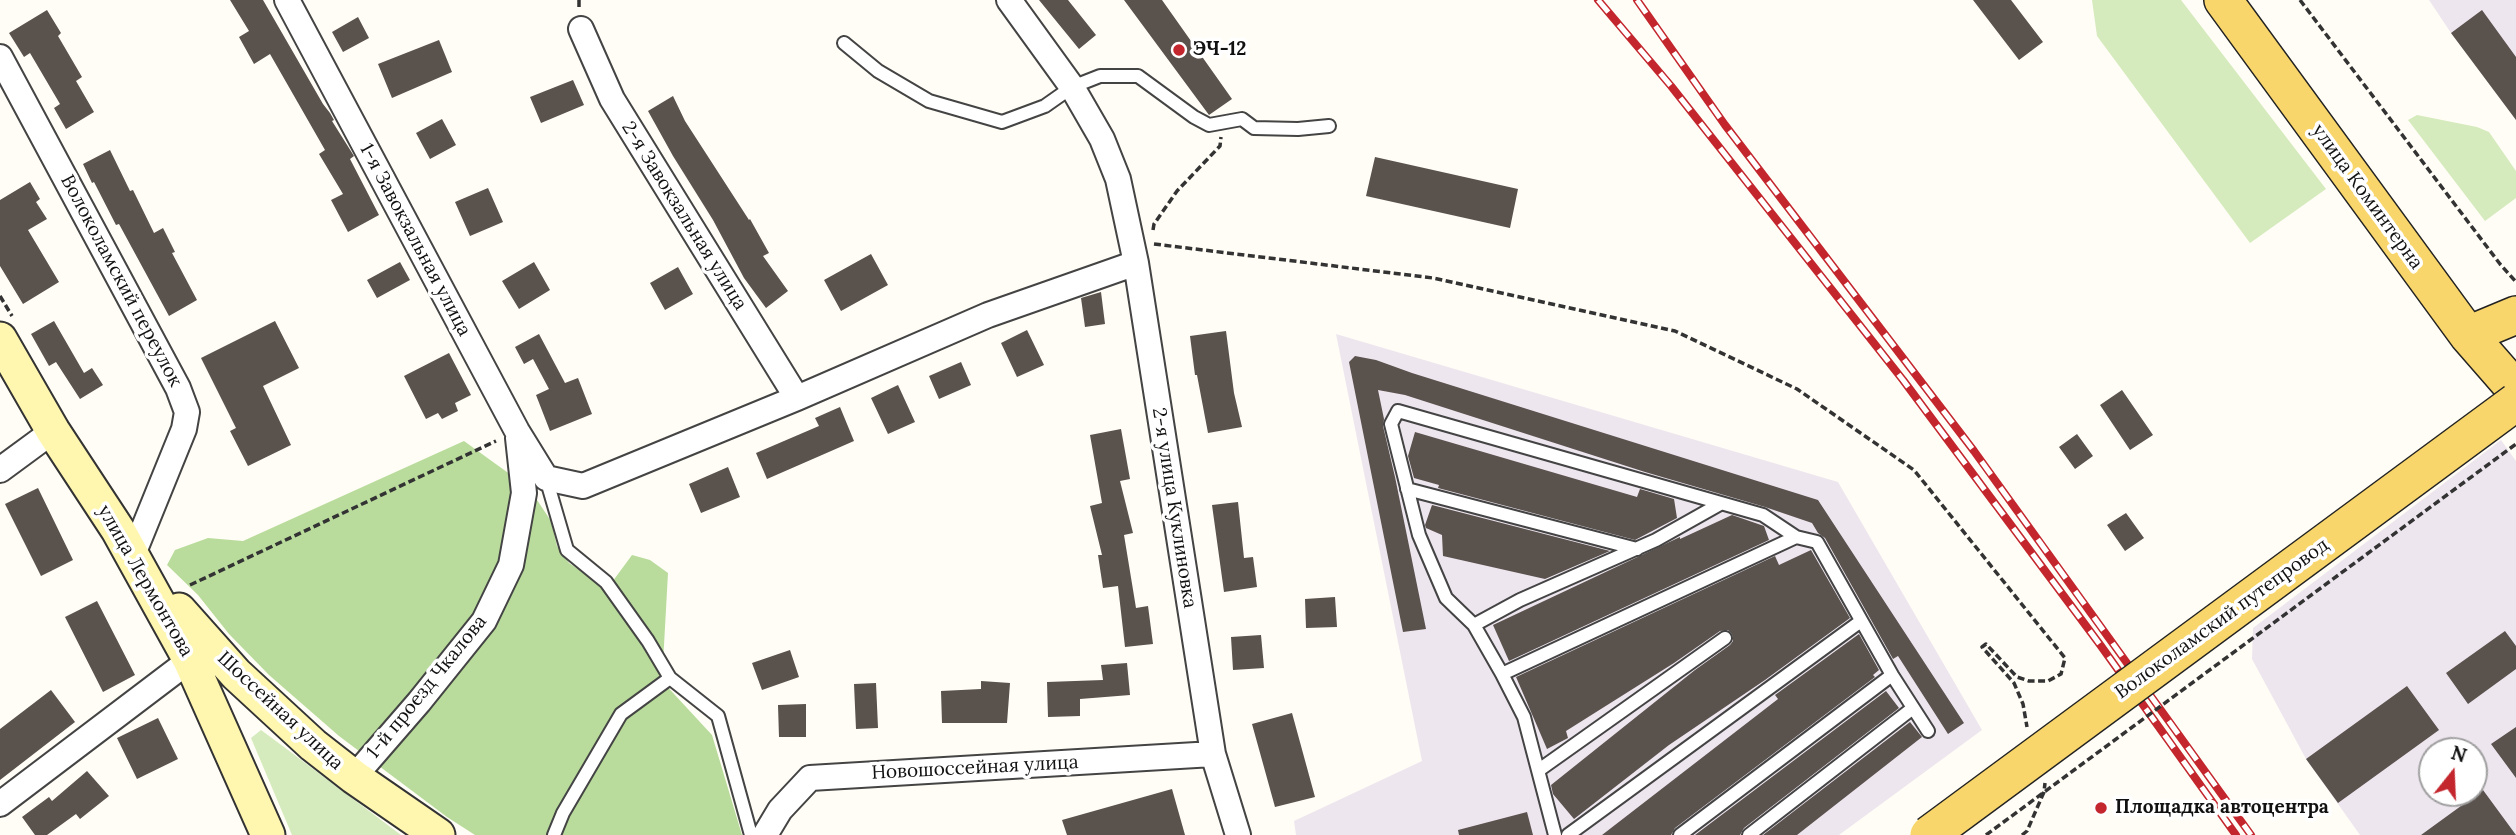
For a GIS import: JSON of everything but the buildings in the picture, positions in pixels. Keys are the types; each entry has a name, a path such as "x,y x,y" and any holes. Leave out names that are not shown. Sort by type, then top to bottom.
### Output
{"main road":[{"name":"улица Коминтерна","path":"2224,0 2468,335 2516,390"},
{"path":"2468,335 2516,315"},
{"name":"улица Лермонтова","path":"0,339 53,431 126,541 190,660 268,835"},
{"name":"Волоколамский путепровод","path":"1929,835 2516,402"},
{"name":"Волоколамский путепровод","path":"1968,835 2516,426"},
{"name":"Шоссейная улица","path":"126,541 201,636 274,710 354,778 438,835"}],"street":[{"name":"1-я Завокзальная улица","path":"287,0 517,431 546,478"},
{"name":"2-я улица Куклиновка","path":"1009,0 1072,87 1102,139 1118,179 1136,264 1213,754 1238,835"},
{"name":"2-я Завокзальная улица","path":"581,29 612,99 797,398"},
{"name":"Волоколамский переулок","path":"0,57 178,388 187,412 184,429 126,541"},
{"path":"546,478 583,486 797,398 988,315 1136,264"},
{"path":"0,470 53,431"},
{"name":"1-й проезд Чкалова","path":"354,778 484,621 511,565 524,493 517,431"},
{"path":"0,804 190,660"},
{"name":"Новошоссейная улица","path":"765,835 780,810 810,778 1213,754"}],"lane":[{"path":"844,43 878,71 929,101 1002,122 1045,106 1072,87 1100,76 1138,76 1209,125 1242,119 1254,128 1329,126"},
{"path":"1555,835 1524,717 1474,625 1446,598 1419,535 1391,424 1398,411 1763,515 1796,537 1817,542 1892,675 1928,732"},
{"path":"546,478 567,550 606,582 649,641 670,678 718,716 751,835"},
{"path":"1407,489 1637,548"},
{"path":"1474,625 1520,600 1656,540 1720,504"},
{"path":"1503,674 1796,537"},
{"path":"1568,835 1861,621"},
{"path":"1539,770 1725,638"},
{"path":"1680,835 1892,675"},
{"path":"554,835 563,813 621,715 670,678"},
{"path":"1749,835 1913,708"}],"path":[{"path":"2300,0 2516,282"},
{"path":"1221,123 1220,146 1177,191 1154,224 1151,243 1433,278 1675,331 1797,389 1914,470 2065,658 2062,674 2048,681 2029,681 2017,677 1986,644 1982,647 2014,683 2023,704 2028,728"},
{"path":"167,596 517,431"},
{"path":"1986,835 2516,444"},
{"path":"2022,835 2027,831 2045,792 2045,773"}],"shaded area":[{"path":"2429,0 2516,0 2516,120 2451,33"},
{"path":"1336,334 1838,482 1982,730 1839,835 1296,835 1294,821 1422,761"},
{"path":"2501,440 2516,461 2516,835 2360,835 2306,759 2252,659 2253,628"}],"green space":[{"path":"2092,0 2181,0 2326,189 2250,243 2097,36"},
{"path":"2417,115 2477,127 2489,132 2516,171 2516,198 2485,221 2408,120"},
{"path":"464,441 529,488 551,521 557,546 569,563 607,589 632,555 650,560 668,573 662,681 712,735 742,835 475,835 339,736 269,675 229,634 198,595 167,565 175,550 208,538 243,541"},
{"path":"261,730 401,835 292,835 251,738"}],"railway":[{"path":"1598,0 1671,86 1903,380 2101,646 2236,835"},
{"path":"1637,0 1725,125 1974,451 2251,835"}],"place":[{"name":"ЭЧ-12","path":"1179,50"},
{"name":"Площадка автоцентра","path":"2101,808"}]}
